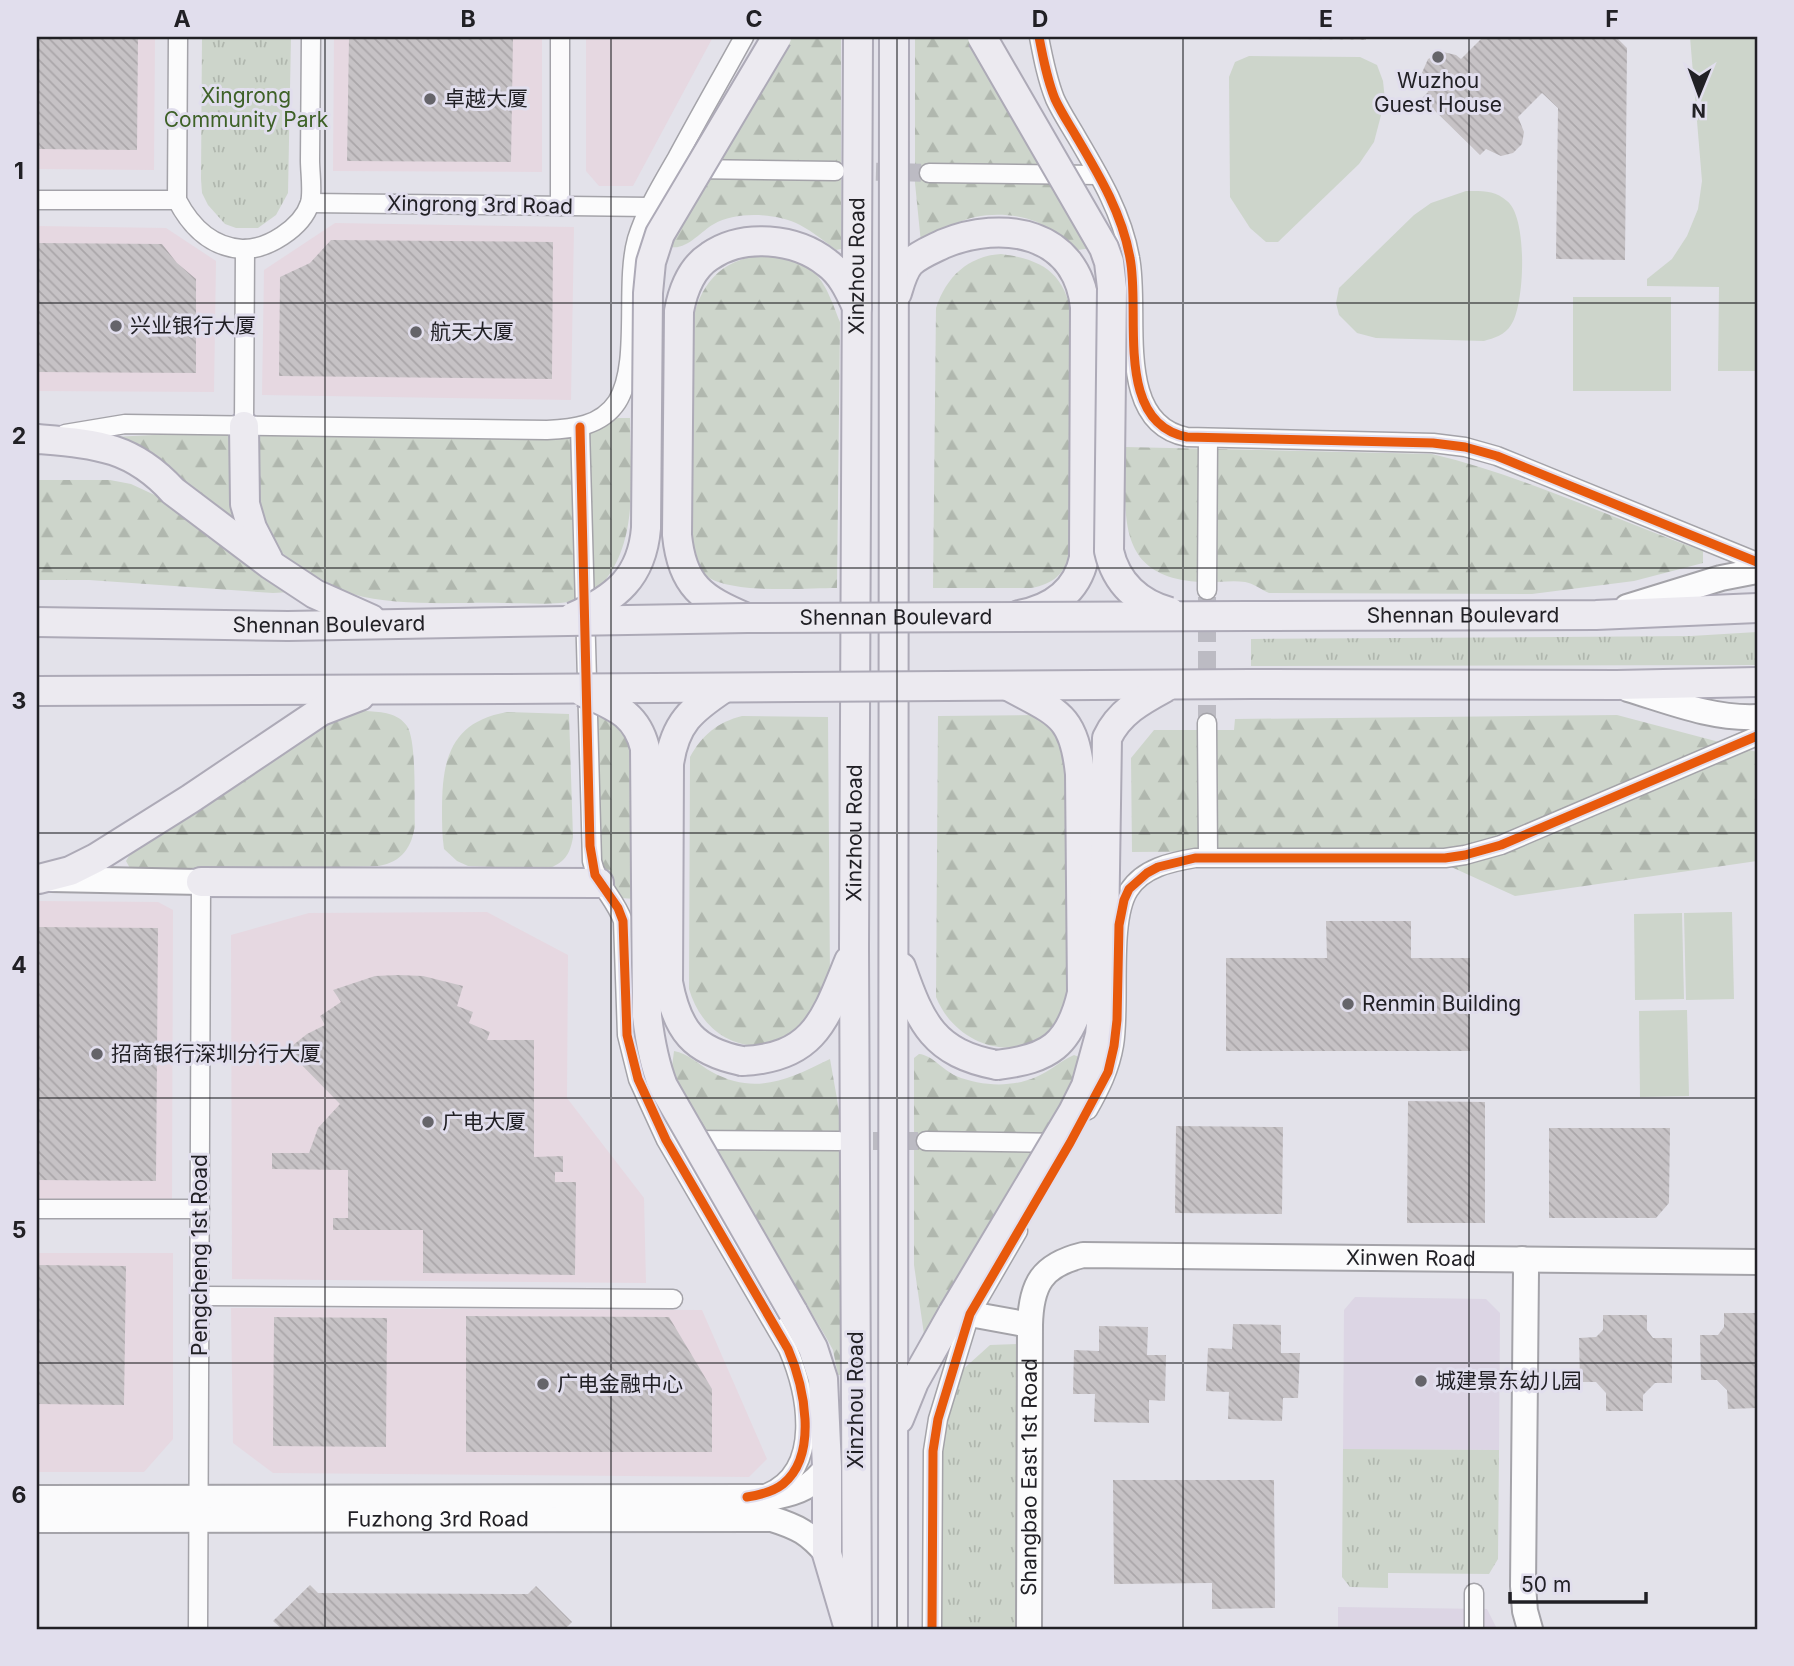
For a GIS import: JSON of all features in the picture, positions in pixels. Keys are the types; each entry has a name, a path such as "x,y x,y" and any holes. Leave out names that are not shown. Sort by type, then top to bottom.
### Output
{"main road":[{"path":"565,620 589,610 616,592 626,583 641,558 646,528 648,293 651,262 660,234 777,37"},
{"name":"Xinzhou Road","path":"857,1629 854,948 858,37"},
{"name":"Xinzhou Road","path":"893,1629 894,37"},
{"path":"982,37 1098,235 1109,262 1112,288 1108,538 1111,562 1122,582 1137,596 1160,609 1194,616"},
{"path":"894,306 900,281 911,263 932,249 957,238 983,233 1010,233 1033,238 1056,250 1076,271 1081,283 1084,307 1085,549 1079,576 1059,599 1042,609 1010,617"},
{"path":"747,618 717,604 696,588 681,565 677,535 680,311 683,293 693,273 709,256 730,246 757,241 782,243 807,251 827,263 846,282 858,307"},
{"path":"244,426 245,505 252,528 271,565"},
{"path":"37,439 109,448 143,464 173,491 271,565 331,603 383,624"},
{"name":"Shennan Boulevard","path":"37,622 288,626 747,618 1596,615 1757,608"},
{"path":"37,691 1251,684 1618,685 1757,682"},
{"path":"894,948 912,1000 934,1035 954,1052 975,1061 997,1065 1021,1062 1040,1057 1058,1045 1070,1030 1077,1014 1082,982 1080,774 1075,740 1068,723 1059,714 1008,685"},
{"path":"893,1438 902,1408 914,1382 961,1313 1073,1112 1093,1064 1100,1035 1103,1002 1107,737 1113,724 1128,710 1170,685"},
{"path":"724,688 697,706 680,724 672,743 669,764 668,982 673,1009 685,1030 700,1045 720,1056 742,1061 767,1060 797,1046 815,1032 829,1012 854,948"},
{"path":"38,879 70,871 104,853 321,711 377,689"},
{"path":"577,689 629,716 642,737 645,748 647,1016 651,1047 663,1086 813,1348 822,1379 827,1467 827,1554 850,1629"},
{"path":"201,882 599,883"}],"street":[{"path":"178,37 177,200 191,223 208,239 231,248 245,249 259,247 283,235 300,219 310,203 311,37"},
{"path":"561,37 561,206"},
{"path":"37,439 125,424 547,430 580,427 602,418 611,410 623,389 629,361 633,262 637,239 670,169 744,37"},
{"path":"1040,37 1048,79 1056,101 1098,175 1120,221 1130,257 1139,394 1156,419 1172,432 1187,437 1433,443 1465,447 1497,456 1757,562"},
{"path":"670,169 835,171"},
{"path":"929,173 1098,175"},
{"path":"37,200 177,200"},
{"name":"Xingrong 3rd Road","path":"310,203 650,207"},
{"path":"244,426 245,249"},
{"path":"580,427 590,846 595,875 623,920 626,1035 633,1065 666,1140 788,1349 801,1382 804,1429 798,1464 782,1485 763,1494 747,1497"},
{"path":"1207,590 1208,438"},
{"path":"1596,615 1661,598 1721,578 1757,571"},
{"path":"1618,685 1706,713 1757,717"},
{"path":"1207,723 1208,857"},
{"path":"932,1629 933,1451 961,1313 1070,1143 1102,1086 1111,1059 1117,1020 1119,925 1129,889 1147,873 1182,860 1208,857 1445,858 1465,855 1501,845 1757,736"},
{"path":"38,879 201,882"},
{"name":"Pengcheng 1st Road","path":"198,1629 201,882"},
{"path":"666,1140 839,1140"},
{"path":"926,1141 1070,1143"},
{"path":"37,1209 200,1209"},
{"name":"Xinwen Road","path":"1030,1325 1031,1300 1037,1284 1046,1272 1083,1255 1757,1274"},
{"name":"Xinwen Road","path":"1522,1267 1757,1262"},
{"path":"1521,1629 1516,1585 1522,1267"},
{"path":"1522,1267 1523,1577 1525,1611 1530,1629"},
{"path":"200,1296 673,1299"},
{"path":"961,1313 1030,1325"},
{"name":"Shangbao East 1st Road","path":"1029,1629 1030,1325"},
{"name":"Fuzhong 3rd Road","path":"37,1520 199,1509 775,1497 795,1493 814,1483 827,1467"},
{"name":"Fuzhong 3rd Road","path":"37,1498 199,1509 772,1519 793,1525 812,1536 827,1554"},
{"path":"1474,1593 1474,1629"}],"shaded area":[{"path":"37,37 155,37 154,170 37,169"},
{"name":"卓越大厦","path":"334,37 542,37 542,172 333,171"},
{"path":"586,37 713,37 633,186 599,186 586,171"},
{"name":"航天大厦","path":"335,223 574,227 571,400 262,395 264,270"},
{"name":"兴业银行大厦","path":"37,226 166,228 216,261 214,392 37,391"},
{"name":"招商银行深圳分行大厦","path":"37,901 158,902 173,910 172,1201 37,1201"},
{"path":"487,912 568,955 567,1098 644,1198 646,1283 232,1279 231,935 309,913"},
{"path":"37,1253 173,1253 173,1439 144,1472 37,1472"},
{"name":"城建景东幼儿园","path":"1355,1297 1486,1299 1500,1313 1499,1450 1343,1449 1344,1310"},
{"path":"231,1308 702,1310 767,1459 749,1477 273,1473 233,1443"},
{"path":"1338,1607 1487,1609 1497,1629 1338,1629"}],"green space":[{"name":"Xingrong Community Park","path":"202,37 291,37 288,193 276,215 258,228 236,228 225,224 208,205 202,193"},
{"path":"782,37 841,37 841,249 836,250 791,221 757,215 723,220 683,246 671,247 669,243"},
{"path":"915,37 971,37 1091,248 1078,250 1037,222 1017,216 996,215 964,220 921,243 915,183"},
{"path":"1690,37 1757,37 1757,371 1718,371 1719,287 1647,286 1647,279 1672,259 1687,236 1698,209 1702,181"},
{"path":"1249,56 1360,57 1377,65 1383,81 1385,100 1374,142 1359,164 1278,242 1266,242 1250,228 1230,197 1229,77 1235,62"},
{"path":"1466,191 1498,195 1514,210 1522,262 1516,315 1509,328 1499,336 1484,341 1376,338 1357,333 1339,315 1336,303 1339,288 1414,215 1431,203"},
{"path":"765,254 795,261 815,273 828,293 840,322 837,588 747,588 715,581 699,568 689,545 691,328 695,312 706,287 723,268 749,257"},
{"path":"1001,254 1031,261 1052,273 1070,306 1073,322 1072,553 1057,577 1039,586 933,588 936,308 946,287 960,270 978,259"},
{"path":"1573,297 1671,297 1671,391 1573,391"},
{"path":"611,418 630,418 631,482 628,526 615,565 603,583 576,600 550,604 427,603 388,601 353,594 322,580 288,558 273,544 263,522 258,491 255,435 556,434"},
{"path":"234,435 248,531 112,437"},
{"path":"1125,447 1432,454 1535,486 1703,551 1703,563 1634,581 1532,594 1269,593 1245,582 1202,582 1173,578 1153,569 1139,555 1130,538 1126,518"},
{"path":"37,480 110,480 131,484 159,497 291,592 89,580 37,580"},
{"path":"1757,632 1757,665 1251,666 1251,639 1691,636"},
{"path":"367,711 399,718 410,734 415,825 408,847 400,857 379,866 150,873 131,870 126,861 133,849 294,742 348,712"},
{"path":"507,712 569,714 573,837 565,858 547,869 468,866 457,861 444,849 442,792 453,746 461,734 473,724"},
{"path":"1034,715 1045,719 1067,742 1074,977 1066,1009 1050,1031 1034,1042 1015,1047 996,1047 961,1031 947,1016 936,997 938,716"},
{"path":"1617,715 1757,752 1757,861 1515,896 1414,850 1132,852 1131,758 1154,730 1234,730 1235,719"},
{"path":"742,716 828,717 830,979 812,1024 767,1045 740,1043 717,1032 700,1013 689,989 690,757 712,730"},
{"path":"596,717 610,720 620,727 632,752 635,899 621,898 600,875"},
{"path":"1732,912 1734,999 1686,1000 1684,913"},
{"path":"1682,913 1684,999 1635,1000 1634,914"},
{"path":"1687,1010 1689,1096 1640,1097 1639,1011"},
{"path":"674,1051 728,1079 758,1084 786,1078 830,1059 840,1116 844,1375 838,1375 833,1350 827,1339 676,1083 672,1067"},
{"path":"919,1054 956,1076 996,1084 1026,1081 1074,1055 1079,1057 1081,1065 1072,1086 924,1334 914,1265 914,1058"},
{"path":"1017,1344 1016,1629 939,1629 940,1450 945,1417 960,1372 990,1345"},
{"path":"1343,1449 1499,1450 1498,1559 1489,1574 1388,1573 1388,1588 1350,1587 1342,1577"}],"building":[{"path":"37,37 138,37 137,150 37,149"},
{"name":"卓越大厦","path":"349,37 513,37 511,162 347,161"},
{"path":"1366,37 1366,40 1286,39"},
{"path":"1483,37 1616,37 1627,48 1625,260 1556,259 1558,108 1542,93 1518,117 1524,132 1522,144 1513,153 1501,156 1486,149 1480,155 1422,98 1428,92 1421,75 1428,59 1443,52 1461,59"},
{"name":"航天大厦","path":"331,240 553,242 552,379 279,376 280,277 310,263"},
{"name":"兴业银行大厦","path":"37,243 162,244 177,263 196,279 196,373 37,372"},
{"name":"Renmin Building","path":"1326,921 1411,921 1411,958 1470,958 1470,1051 1226,1051 1226,958 1327,958"},
{"name":"招商银行深圳分行大厦","path":"37,927 158,928 156,1181 37,1180"},
{"name":"广电大厦","path":"375,976 423,976 463,986 457,1006 473,1012 469,1023 490,1032 487,1040 534,1040 534,1157 563,1156 563,1172 555,1172 555,1182 576,1182 575,1275 423,1273 423,1230 333,1230 333,1218 348,1218 348,1170 272,1169 272,1153 309,1153 318,1128 340,1104 287,1050 307,1034 325,1025 320,1016 341,1002 333,990"},
{"path":"1408,1101 1485,1102 1485,1223 1407,1223"},
{"path":"1176,1126 1283,1127 1282,1214 1175,1213"},
{"path":"1549,1128 1670,1128 1669,1203 1656,1218 1549,1218"},
{"path":"37,1265 126,1266 124,1405 37,1404"},
{"path":"1724,1313 1757,1313 1757,1408 1728,1409 1727,1390 1717,1380 1701,1380 1700,1335 1718,1335 1724,1327"},
{"path":"1603,1315 1647,1315 1647,1330 1653,1338 1672,1338 1672,1383 1655,1383 1643,1395 1643,1411 1606,1411 1606,1393 1596,1382 1580,1382 1579,1338 1596,1337 1603,1330"},
{"name":"广电金融中心","path":"466,1316 669,1317 712,1389 712,1452 466,1452"},
{"path":"274,1317 387,1318 386,1447 273,1446"},
{"path":"1233,1324 1281,1325 1281,1353 1300,1353 1298,1398 1283,1398 1282,1421 1228,1419 1229,1392 1206,1391 1208,1348 1232,1349"},
{"path":"1099,1326 1148,1327 1147,1355 1166,1355 1165,1401 1149,1400 1149,1423 1094,1422 1095,1394 1073,1394 1074,1350 1099,1351"},
{"path":"1113,1480 1274,1480 1275,1608 1212,1609 1212,1583 1114,1584"},
{"path":"310,1585 318,1593 528,1594 536,1586 572,1622 565,1629 282,1629 273,1621"}],"tunnel":[{"path":"849,171 929,173"},
{"path":"1207,590 1207,723"},
{"path":"846,1141 926,1141"}],"cycle path":[{"path":"1039,37 1055,99 1101,180 1121,225 1133,281 1133,335 1139,388 1148,411 1164,428 1187,437 1433,443 1465,447 1497,456 1757,562"},
{"path":"580,427 590,846 595,875 618,908 623,921 627,1035 638,1079 666,1140 788,1349 803,1400 805,1438 794,1471 775,1489 747,1497"},
{"path":"932,1629 933,1451 938,1419 970,1314 1070,1143 1108,1072 1117,1020 1119,925 1129,889 1158,867 1195,858 1445,858 1465,855 1501,845 1757,736"}],"place":[{"name":"Wuzhou Guest House","path":"1438,57"},
{"name":"卓越大厦","path":"430,99"},
{"name":"兴业银行大厦","path":"116,326"},
{"name":"航天大厦","path":"416,332"},
{"name":"Renmin Building","path":"1348,1004"},
{"name":"招商银行深圳分行大厦","path":"97,1054"},
{"name":"广电大厦","path":"428,1122"},
{"name":"城建景东幼儿园","path":"1421,1381"},
{"name":"广电金融中心","path":"543,1384"}]}
